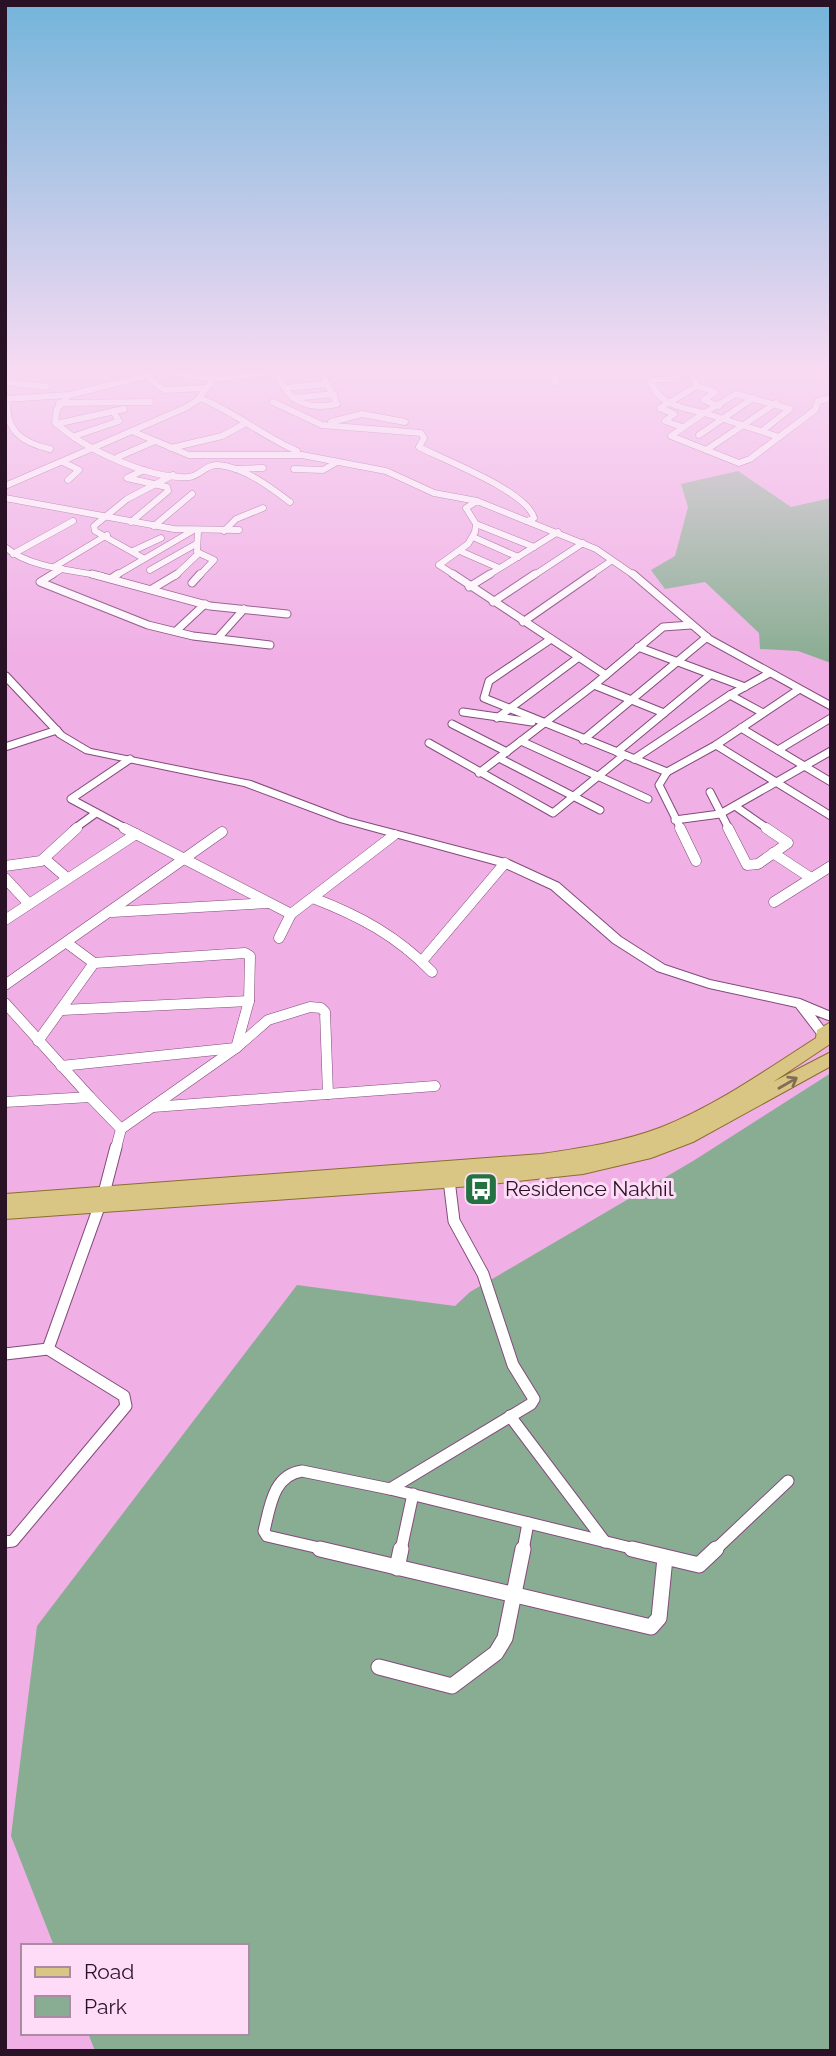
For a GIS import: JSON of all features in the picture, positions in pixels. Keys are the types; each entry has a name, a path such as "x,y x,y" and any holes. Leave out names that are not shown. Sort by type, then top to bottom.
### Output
{"main road":[{"path":"5,1212 101,1199 541,1161 606,1150 643,1141 713,1110 827,1038"},
{"path":"5,1201 101,1199 449,1180 583,1167 651,1151 725,1118 831,1059"}],"street":[{"path":"5,486 45,470"},
{"path":"68,480 79,470"},
{"path":"131,522 168,491 155,484 127,478 145,470 192,476 204,470"},
{"path":"237,470 290,502"},
{"path":"379,470 390,472 435,493 477,501 583,543 633,574 707,638 768,674 831,706"},
{"path":"468,470 521,500 534,515 527,521"},
{"path":"170,578 150,570 133,551 93,529 127,499 173,475"},
{"path":"154,526 192,494"},
{"path":"5,498 154,526 195,531 239,530"},
{"path":"477,501 464,510 476,524 534,547"},
{"path":"224,531 227,525 263,508"},
{"path":"13,554 73,521"},
{"path":"476,524 473,537 460,551 446,557 439,565 606,674"},
{"path":"195,531 198,553"},
{"path":"112,578 195,531"},
{"path":"469,587 558,532"},
{"path":"107,536 40,582 148,625 270,645"},
{"path":"473,537 518,556"},
{"path":"133,551 162,538"},
{"path":"493,602 583,543"},
{"path":"150,570 196,544"},
{"path":"5,547 13,554 59,568 112,578 205,604 286,614"},
{"path":"460,551 499,568"},
{"path":"152,589 170,578 198,553"},
{"path":"192,583 214,560 198,553"},
{"path":"523,622 611,561"},
{"path":"176,631 205,604"},
{"path":"218,638 244,610"},
{"path":"479,773 594,685 663,627 692,625"},
{"path":"583,740 707,638"},
{"path":"551,639 489,681 484,698 667,772"},
{"path":"638,647 745,687"},
{"path":"497,718 579,657"},
{"path":"634,759 730,695 768,674"},
{"path":"5,675 57,730 88,751 247,783 316,811 394,835 505,863 555,886 617,940 662,968 709,984 800,1003 831,1017"},
{"path":"429,743 553,813 598,776 640,733 710,675"},
{"path":"594,685 664,713"},
{"path":"696,861 659,785 667,772 716,745 798,690"},
{"path":"730,695 763,713"},
{"path":"463,712 545,723"},
{"path":"778,750 831,718"},
{"path":"452,723 600,810"},
{"path":"741,728 831,782"},
{"path":"5,738 9,746 57,730"},
{"path":"640,733 658,743"},
{"path":"521,741 648,799"},
{"path":"716,745 831,816"},
{"path":"675,820 720,814 831,751"},
{"path":"130,759 71,799 291,914"},
{"path":"710,792 747,865 758,864 787,845 787,841 735,806"},
{"path":"5,866 29,866 47,860 64,838 96,813"},
{"path":"5,985 186,860 222,832"},
{"path":"5,920 136,834"},
{"path":"279,938 291,914 394,835"},
{"path":"774,853 811,878"},
{"path":"47,860 67,878"},
{"path":"422,961 505,863"},
{"path":"774,902 831,866"},
{"path":"5,878 29,904"},
{"path":"313,898 385,929 407,944 432,972"},
{"path":"111,912 270,903"},
{"path":"67,943 94,962 245,953 250,956 248,1001 236,1048"},
{"path":"38,1041 94,962"},
{"path":"62,1010 248,1001"},
{"path":"5,1003 121,1129"},
{"path":"800,1003 827,1038"},
{"path":"48,1349 101,1199 121,1129 236,1048 275,1015 321,1008 324,1012 328,1094"},
{"path":"61,1066 236,1048"},
{"path":"152,1107 435,1086"},
{"path":"5,1102 90,1097"},
{"path":"390,1489 531,1404 533,1396 513,1365 483,1274 454,1221 449,1180"},
{"path":"5,1354 48,1349 124,1396 127,1406 13,1541 5,1542"},
{"path":"510,1416 606,1542"},
{"path":"665,1558 659,1622 651,1627 267,1536 264,1531 279,1483 289,1473 302,1471 413,1494 699,1565 788,1481"},
{"path":"397,1568 413,1494"},
{"path":"379,1667 452,1686 496,1653 505,1638 528,1523"}],"green space":[{"path":"738,471 791,507 831,498 831,663 798,651 760,649 759,633 705,582 665,589 651,570 675,556 688,507 681,484"},
{"path":"831,1073 831,2051 95,2051 89,2035 248,2035 248,1944 53,1944 11,1836 37,1626 297,1285 455,1306 470,1292 693,1161"}],"place":[{"name":"Residence Nakhil","path":"481,1189"}]}
